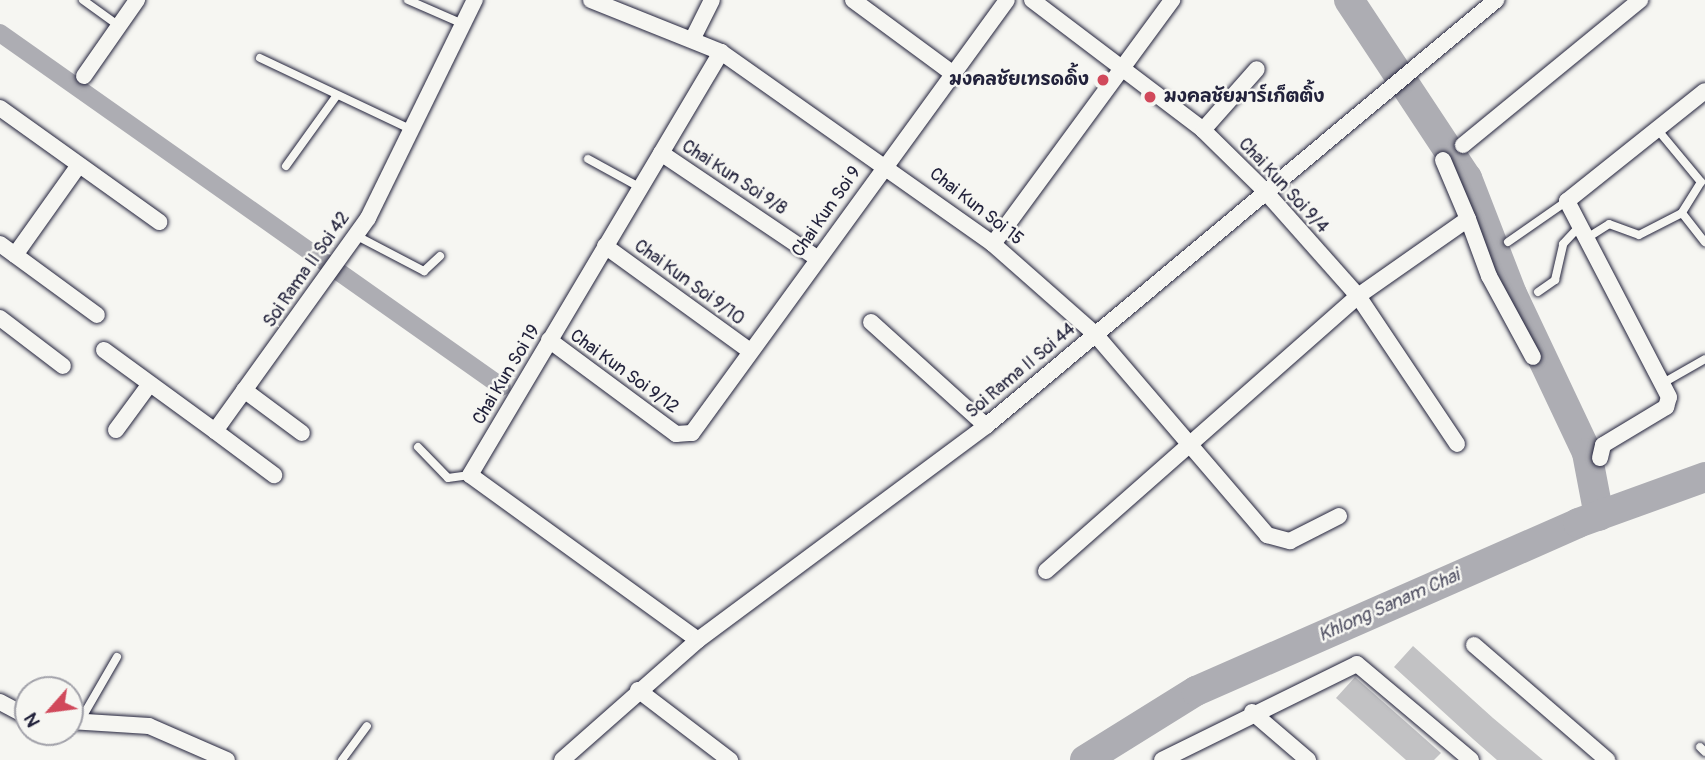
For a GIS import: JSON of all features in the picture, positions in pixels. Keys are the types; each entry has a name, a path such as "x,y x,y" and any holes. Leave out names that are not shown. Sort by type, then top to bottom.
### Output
{"street":[{"path":"84,76 137,0"},
{"name":"Soi Rama II Soi 42","path":"215,431 357,236 415,131 475,0"},
{"path":"693,38 712,0"},
{"path":"853,0 952,73"},
{"name":"Chai Kun Soi 9","path":"676,434 692,433 885,162 1007,0"},
{"name":"Chai Kun Soi 9/4","path":"1032,0 1203,130 1263,189 1358,296 1457,444"},
{"path":"993,244 1172,0"},
{"name":"Soi Rama II Soi 44","path":"562,760 638,690 698,640 985,426 1263,189 1496,0"},
{"path":"1463,145 1640,0"},
{"name":"Chai Kun Soi 15","path":"598,3 693,38 721,52 885,162 993,244 1095,334 1267,536 1290,541 1339,516"},
{"name":"Chai Kun Soi 19","path":"470,475 721,52"},
{"path":"1203,130 1257,69"},
{"path":"1600,457 1609,440 1666,407 1664,383 1567,201 1705,91"},
{"path":"0,108 159,222"},
{"name":"Chai Kun Soi 9/8","path":"661,153 818,259"},
{"path":"1443,160 1489,276 1533,357"},
{"path":"15,255 79,164"},
{"path":"1046,571 1358,296 1468,219"},
{"path":"0,244 97,315"},
{"name":"Chai Kun Soi 9/10","path":"605,246 750,351"},
{"path":"0,318 63,366"},
{"path":"871,322 985,426"},
{"name":"Chai Kun Soi 9/12","path":"549,340 676,434"},
{"path":"104,350 274,475"},
{"path":"116,430 149,385"},
{"path":"244,390 302,433"},
{"path":"470,475 698,640"},
{"path":"1474,645 1607,760"},
{"path":"1162,760 1252,712 1357,664 1471,760"},
{"path":"638,690 730,760"},
{"path":"1252,712 1308,760"},
{"path":"84,722 149,726 227,760"}],"lane":[{"path":"83,0 119,26"},
{"path":"408,0 464,24"},
{"path":"260,58 415,131"},
{"path":"286,166 337,95"},
{"path":"1538,292 1555,280 1563,244 1584,232 1609,224 1639,235 1682,213 1701,182 1657,129"},
{"path":"588,159 641,188"},
{"path":"1508,242 1567,201"},
{"path":"1682,213 1705,242"},
{"path":"357,236 424,271 440,256"},
{"path":"1664,383 1705,359"},
{"path":"418,447 449,478 470,475"},
{"path":"84,707 117,657"},
{"path":"342,760 367,726"}],"building":[{"path":"1413,646 1543,760 1497,760 1473,739 1394,667"},
{"path":"1355,677 1441,753 1434,760 1406,760 1336,698"}],"waterway":[{"path":"1349,0 1467,178 1512,294 1587,453 1599,516"},
{"path":"0,33 502,387"},
{"name":"Khlong Sanam Chai","path":"1085,760 1196,691 1578,523 1705,477"}],"place":[{"name":"มงคลชัยเทรดดิ้ง","path":"1103,80"},
{"name":"มงคลชัยมาร์เก็ตติ้ง","path":"1150,97"}]}
